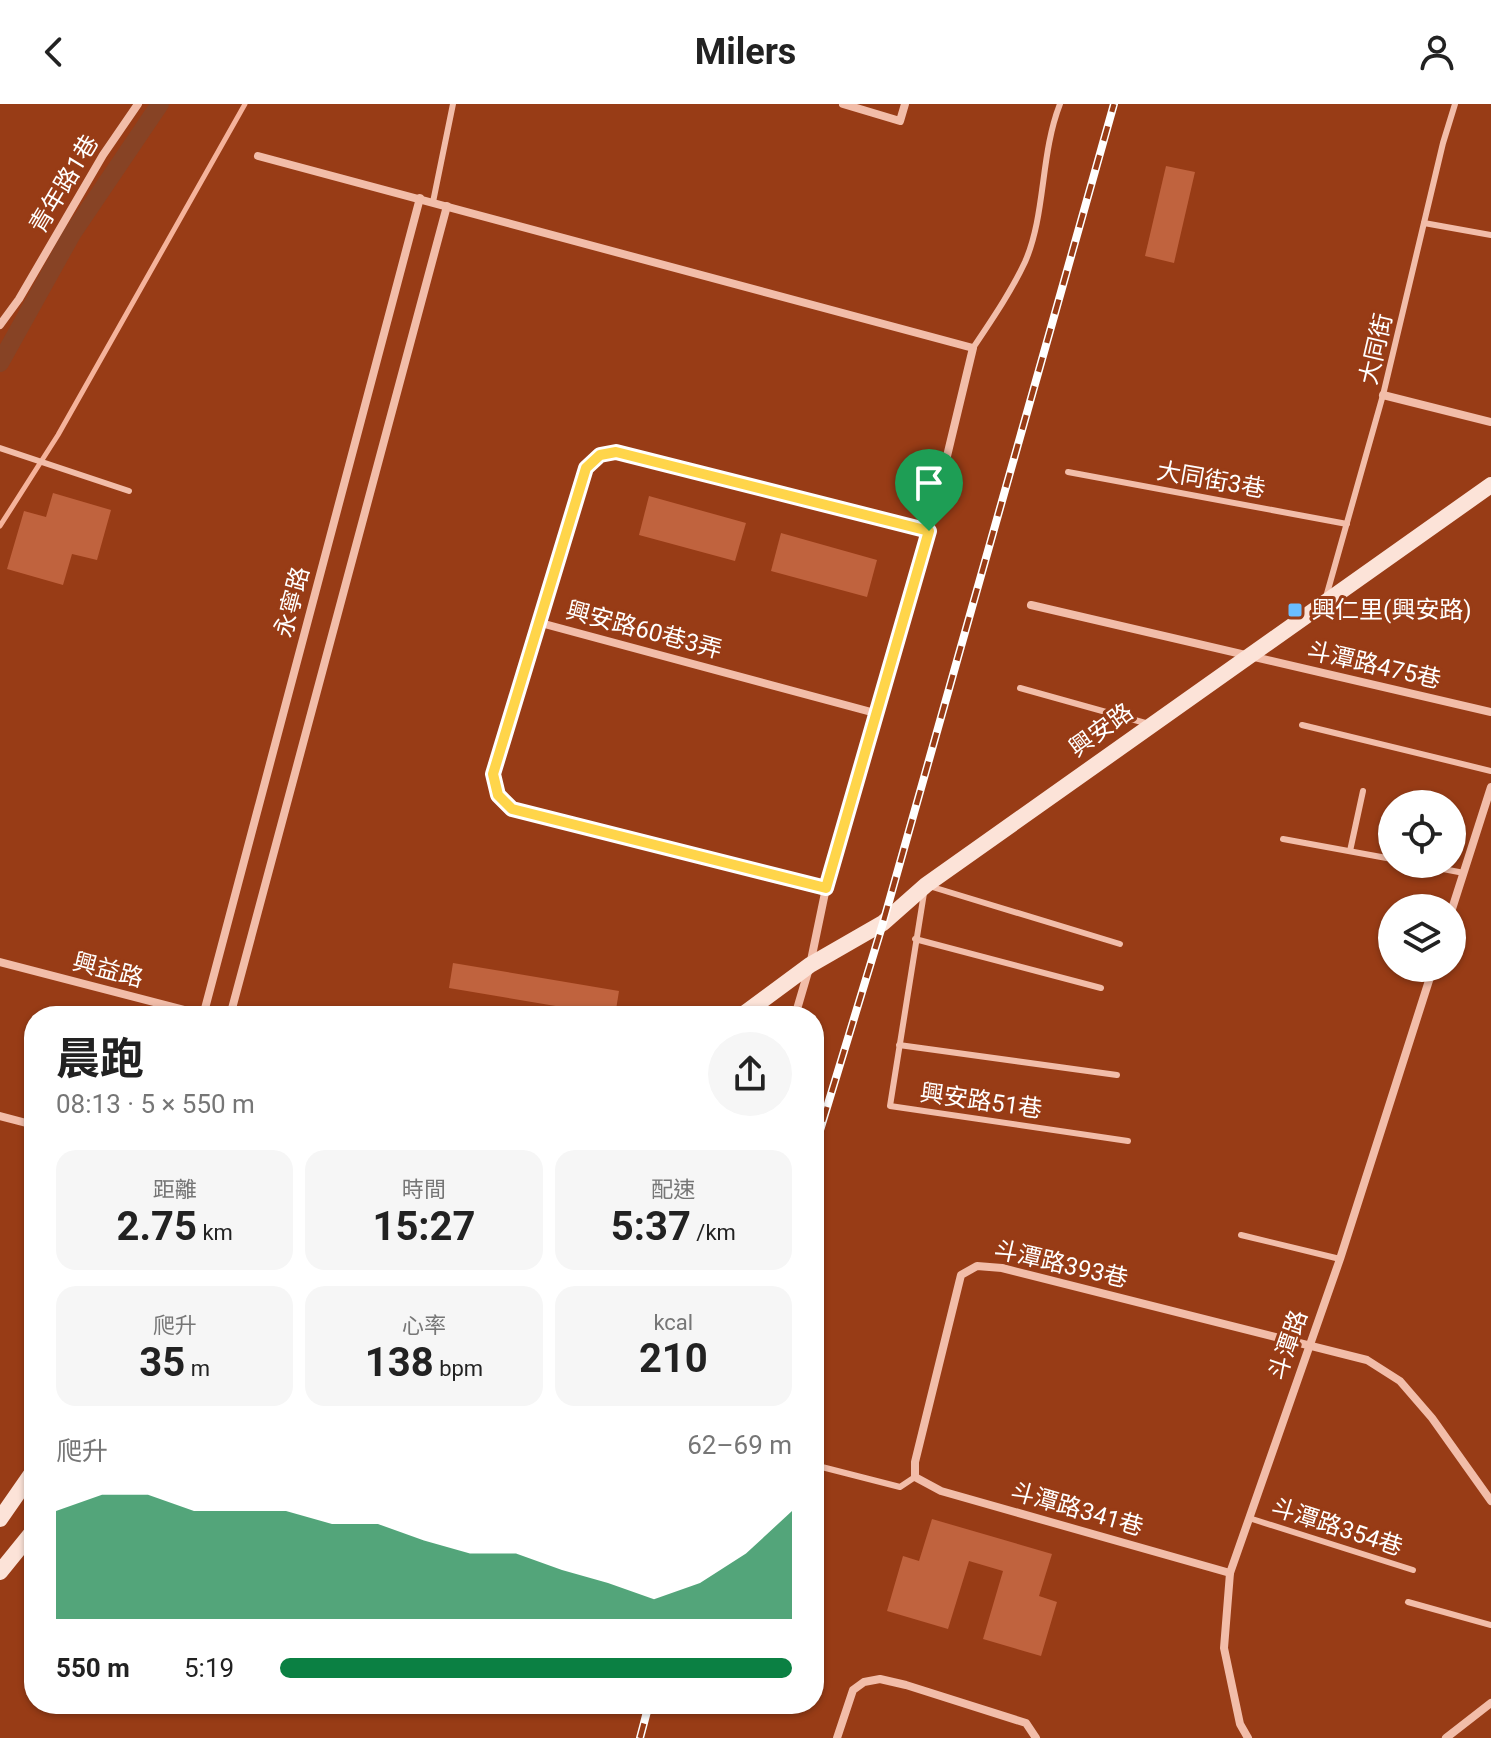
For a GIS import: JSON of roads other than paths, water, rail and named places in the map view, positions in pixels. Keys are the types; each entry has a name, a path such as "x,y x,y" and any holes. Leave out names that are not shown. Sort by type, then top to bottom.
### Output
{"street":[{"name":"青年路1巷","path":"0,325 19,299 103,155 138,104"},
{"path":"843,104 900,121 905,104"},
{"path":"258,156 973,348 929,531 826,888 798,1006"},
{"name":"永寧路","path":"207,1006 420,198"},
{"name":"永寧路","path":"233,1006 447,206"},
{"path":"1383,395 1491,422"},
{"path":"537,622 586,468 600,455 616,452 929,531"},
{"name":"興安路","path":"755,1006 810,965 883,923 926,885 1149,724 1491,485"},
{"name":"斗潭路475巷","path":"1031,605 1491,712"},
{"name":"興安路60巷3弄","path":"826,888 512,809 498,795 493,774 537,622 875,713"},
{"path":"1466,867 1491,787"},
{"name":"興益路","path":"0,962 166,1006"},
{"name":"斗潭路","path":"1248,1738 1240,1724 1224,1648 1230,1573 1340,1259 1429,982"},
{"path":"0,1116 24,1122"},
{"name":"斗潭路393巷","path":"915,1477 915,1462 954,1295 961,1275 977,1266 1002,1268 1367,1360 1400,1381 1432,1418 1491,1501"},
{"name":"斗潭路341巷","path":"915,1477 941,1491 1230,1573"},
{"path":"0,1519 24,1484"},
{"path":"0,1572 24,1542"},
{"path":"837,1738 853,1690 864,1682 880,1679 1026,1723 1036,1738"},
{"path":"1446,1738 1491,1703"}],"lane":[{"path":"433,202 453,104"},
{"path":"973,348 1025,261 1039,206 1049,130 1060,104"},
{"name":"大同街","path":"1325,601 1383,395 1455,104"},
{"path":"1424,223 1491,235"},
{"path":"0,448 129,491"},
{"name":"大同街3巷","path":"1068,472 1347,524"},
{"path":"1020,688 1149,724"},
{"path":"1302,725 1491,771"},
{"path":"1350,851 1363,791"},
{"path":"1283,839 1378,856"},
{"path":"926,885 1120,944"},
{"name":"興安路51巷","path":"926,885 890,1106 1128,1141"},
{"path":"915,939 1101,988"},
{"name":"興安路51巷","path":"899,1045 1117,1075"},
{"path":"1241,1235 1340,1259"},
{"path":"824,1468 900,1487 915,1477"},
{"name":"斗潭路354巷","path":"1249,1518 1413,1570"},
{"path":"1408,1602 1491,1625"}],"waterway":[{"path":"0,363 72,234 160,104"},
{"path":"0,526 58,435 245,104"}],"railway":[{"path":"824,1117 883,923 1114,104"},
{"path":"640,1738 646,1714"}],"place":[{"name":"興仁里(興安路)","path":"1295,610"}]}
